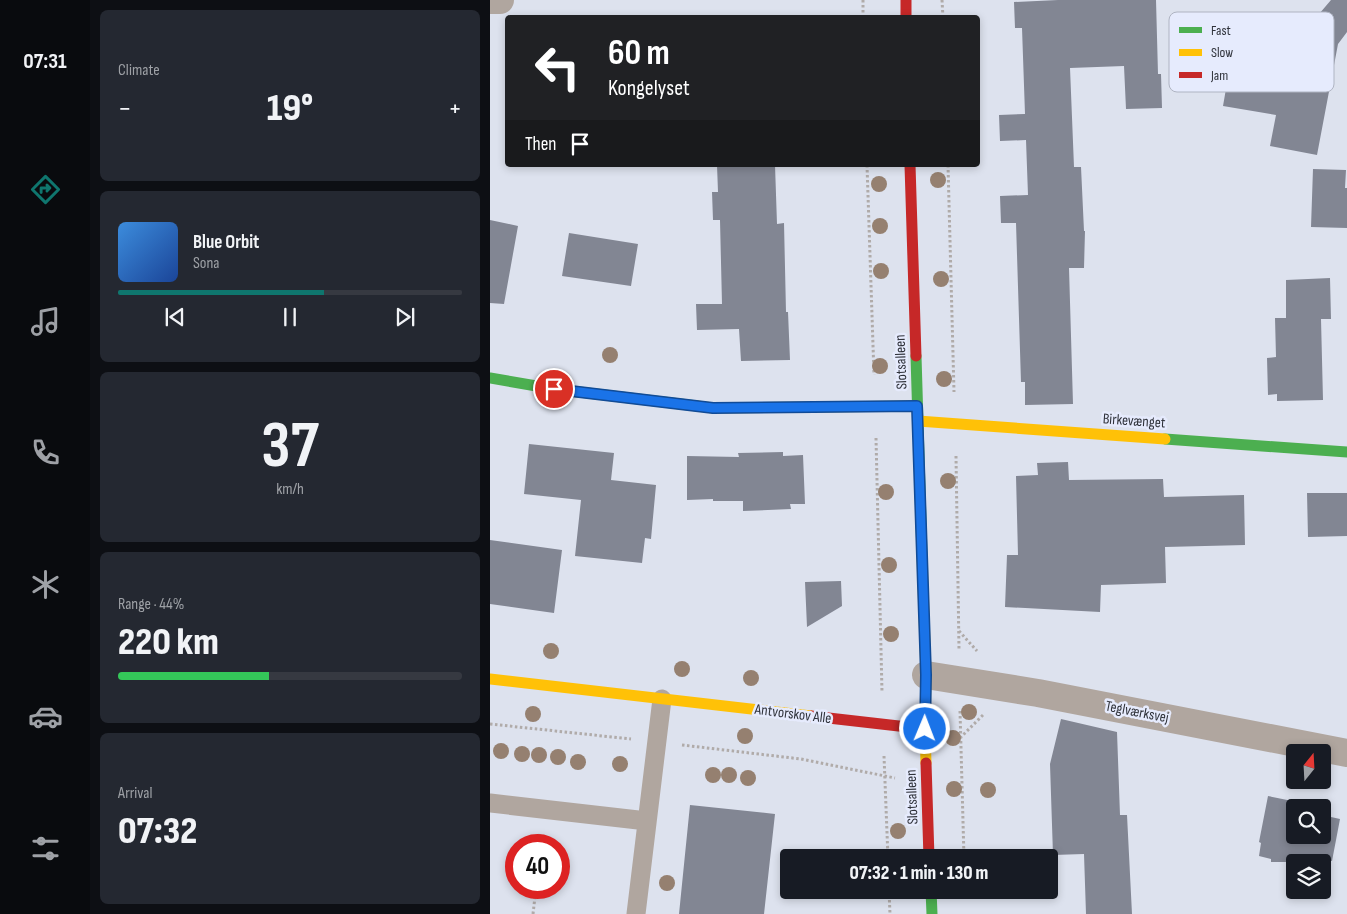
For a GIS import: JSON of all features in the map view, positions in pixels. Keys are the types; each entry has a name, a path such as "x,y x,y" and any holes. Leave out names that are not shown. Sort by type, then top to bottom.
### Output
{"street":[{"path":"490,0 500,0"},
{"path":"906,0 906,15"},
{"name":"Slotsalleen","path":"910,167 930,849"},
{"path":"490,378 554,389 713,408 917,406"},
{"name":"Birkevænget","path":"918,421 1347,452"},
{"name":"Teglværksvej","path":"926,675 1038,693 1347,753"},
{"name":"Antvorskov Alle","path":"490,679 925,729"},
{"path":"931,899 932,914"}],"lane":[{"path":"636,914 662,699"},
{"path":"490,803 647,821"}],"path":[{"path":"862,0 863,15"},
{"path":"942,0 942,15"},
{"path":"867,167 888,849"},
{"path":"948,167 964,849"},
{"path":"490,724 801,759 927,785"},
{"path":"532,914 534,899"},
{"path":"889,899 890,914"}],"building":[{"path":"1156,0 1158,74 1161,74 1162,108 1126,109 1124,66 1070,68 1074,167 1081,167 1085,231 1084,268 1069,268 1073,404 1025,405 1025,382 1021,382 1016,223 1001,223 1000,196 1028,195 1026,140 1000,141 999,115 1025,114 1022,28 1015,28 1014,2"},
{"path":"1331,0 1347,0 1347,32 1338,44 1334,65 1334,12 1321,12"},
{"path":"1225,92 1329,92 1317,155 1270,146 1276,115 1223,106"},
{"path":"717,167 775,167 777,224 784,223 786,312 788,312 790,360 741,361 739,329 697,330 696,304 722,304 720,220 713,220 712,192 718,192"},
{"path":"1313,169 1346,170 1347,228 1311,227"},
{"path":"490,220 518,226 504,304 490,303"},
{"path":"569,233 638,244 631,286 562,276"},
{"path":"1330,278 1331,319 1321,319 1323,400 1277,401 1277,394 1268,395 1267,358 1276,357 1275,318 1286,318 1286,280"},
{"path":"529,444 614,453 611,480 656,485 651,539 645,538 642,563 575,556 581,500 524,494"},
{"path":"783,452 783,456 803,455 805,504 790,504 791,509 743,511 743,501 687,500 687,456 739,457 738,453"},
{"path":"1068,462 1069,480 1163,479 1164,497 1244,495 1245,545 1165,547 1166,583 1101,585 1100,612 1005,607 1007,555 1018,555 1016,476 1038,475 1037,463"},
{"path":"1307,493 1347,493 1347,536 1308,537"},
{"path":"490,540 562,550 554,613 490,604"},
{"path":"841,581 842,606 807,627 805,582"},
{"path":"1061,719 1117,732 1120,815 1127,815 1132,914 1086,914 1084,854 1058,855 1058,849 1053,849 1050,764"},
{"path":"1268,796 1286,800 1286,844 1331,844 1331,817 1340,819 1332,861 1331,854 1286,854 1286,862 1271,862 1271,859 1259,856 1261,843 1259,842"},
{"path":"690,805 775,814 764,914 679,914"}],"traffic: fast":[{"path":"916,356 922,555"},
{"path":"490,378 554,389 697,406"},
{"path":"1165,439 1347,452"},
{"path":"931,899 932,914"}],"traffic: slow":[{"path":"697,406 713,408 917,406"},
{"path":"918,421 1165,439"},
{"path":"922,555 926,675 926,763"},
{"path":"490,679 811,716"}],"traffic: jam":[{"path":"906,0 906,15"},
{"path":"910,167 916,356"},
{"path":"811,716 925,729"},
{"path":"926,763 929,849"}],"route":[{"path":"554,389 713,408 917,406 926,675 925,729"}]}
